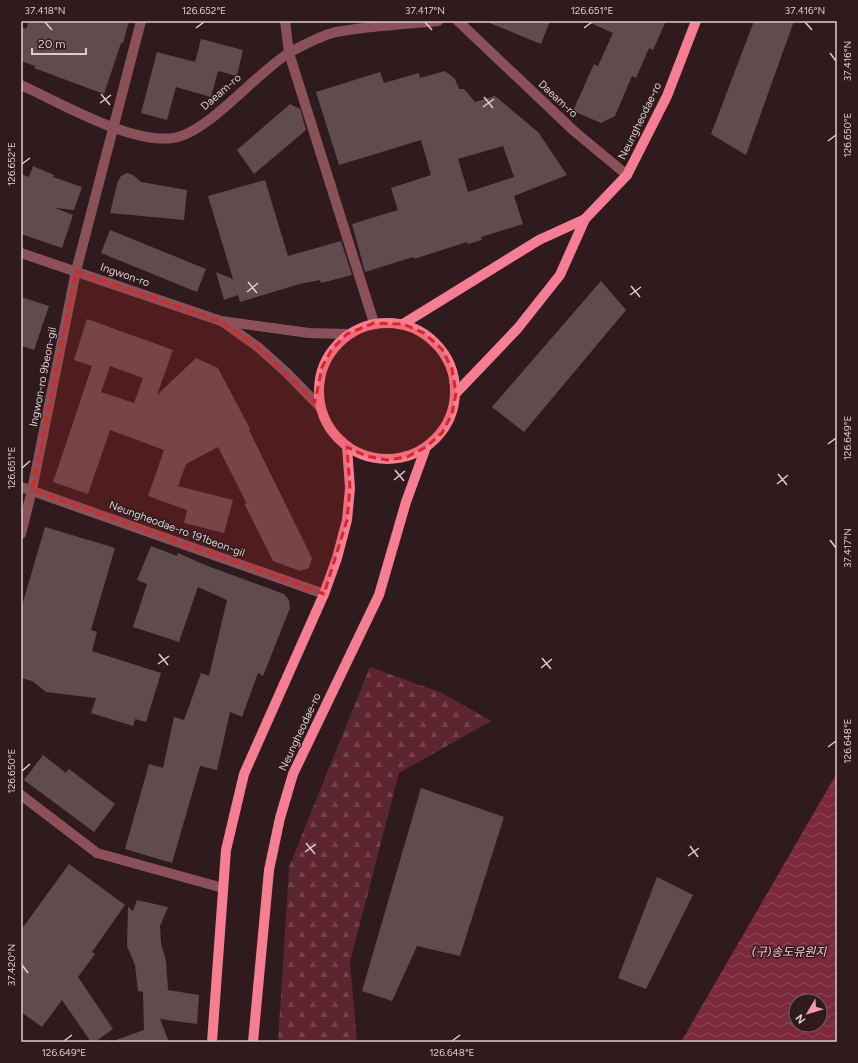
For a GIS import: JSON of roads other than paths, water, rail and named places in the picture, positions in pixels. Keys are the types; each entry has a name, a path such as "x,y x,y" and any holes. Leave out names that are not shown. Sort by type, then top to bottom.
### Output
{"main road":[{"name":"Neungheodae-ro","path":"456,393 518,328 560,275 585,219 627,176 667,96 696,21"},
{"name":"Neungheodae-ro","path":"403,324 539,240 585,219"},
{"path":"389,322 403,324 424,333 442,349 452,369 456,393 452,414 442,433 426,447 408,457 387,460 366,456 347,447 330,429 320,407 318,386 322,367 332,349 347,334 360,327 374,323 389,322"},
{"path":"212,1042 226,850 244,774 324,594 337,558 347,520 350,488 347,447"},
{"name":"Neungheodae-ro","path":"252,1042 269,870 280,818 292,774 379,595 406,502 426,447"}],"street":[{"name":"Ingwon-ro 9beon-gil","path":"21,534 32,490 76,271 112,127 141,21"},
{"path":"285,21 289,53 374,323"},
{"name":"Daeam-ro","path":"21,85 112,127 144,138 174,138 196,130 289,53 335,32 438,21"},
{"name":"Daeam-ro","path":"458,21 574,131 627,176"},
{"name":"Ingwon-ro","path":"21,254 76,271 221,321"},
{"path":"221,321 309,333 347,334"},
{"path":"221,321 258,346 320,407"},
{"name":"Neungheodae-ro 191beon-gil","path":"21,487 324,594"},
{"path":"21,795 96,853 223,888"}],"water":[{"name":"(구)송도유원지","path":"837,773 837,1042 681,1042"}]}
